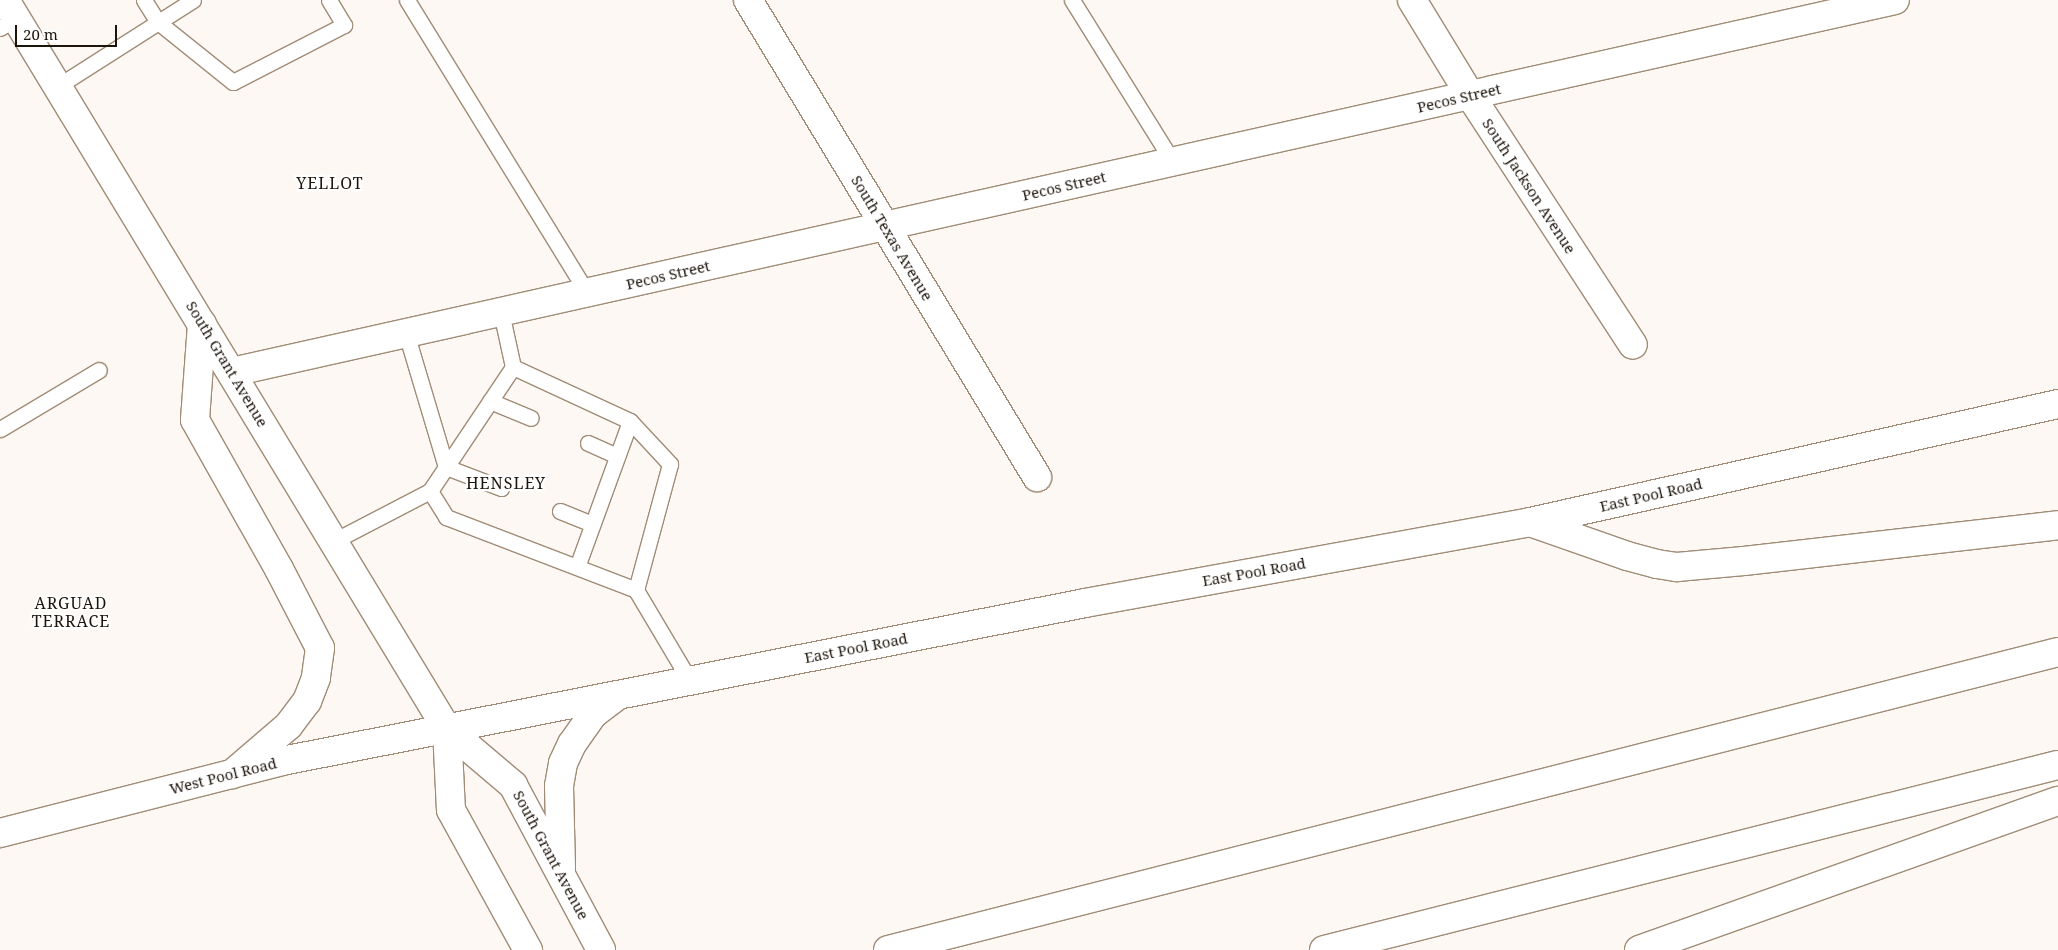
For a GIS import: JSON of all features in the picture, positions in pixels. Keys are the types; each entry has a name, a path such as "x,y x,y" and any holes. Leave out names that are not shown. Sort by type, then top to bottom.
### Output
{"main road":[{"name":"South Texas Avenue","path":"748,0 1037,477"},
{"name":"South Jackson Avenue","path":"1412,0 1470,96 1633,345"},
{"name":"Pecos Street","path":"232,372 1895,0"},
{"name":"South Grant Avenue","path":"7,16 58,86 448,728 513,785 601,950"},
{"path":"202,324 195,420 279,569 320,648 316,678 307,701 288,726 232,774"},
{"name":"East Pool Road","path":"448,728 1085,603 1530,522 2058,404"},
{"path":"1530,522 1626,556 1677,567 1744,562 2058,525"},
{"path":"888,950 2058,652"},
{"path":"562,874 559,786 563,762 572,744 593,714 618,695"},
{"name":"South Grant Avenue","path":"448,728 451,810 528,950"},
{"name":"West Pool Road","path":"0,833 282,761 448,728"},
{"path":"1324,950 2058,766"},
{"path":"1639,950 2058,801"}],"lane":[{"path":"144,0 158,22 233,82 344,25 329,0"},
{"path":"58,86 193,0"},
{"path":"406,0 587,293"},
{"path":"1072,0 1173,162"},
{"path":"334,541 430,491 513,367 501,312"},
{"path":"406,333 446,467"},
{"path":"513,367 630,420 670,464 636,590"},
{"path":"0,429 99,370"},
{"path":"490,401 531,418"},
{"path":"577,567 630,420"},
{"path":"588,443 617,456"},
{"path":"446,467 501,488"},
{"path":"430,491 446,517 636,590 690,681"},
{"path":"560,511 592,524"}],"district":[{"name":"YELLOT","path":"330,183"},
{"name":"HENSLEY","path":"506,483"},
{"name":"ARGUAD TERRACE","path":"71,612"}]}
